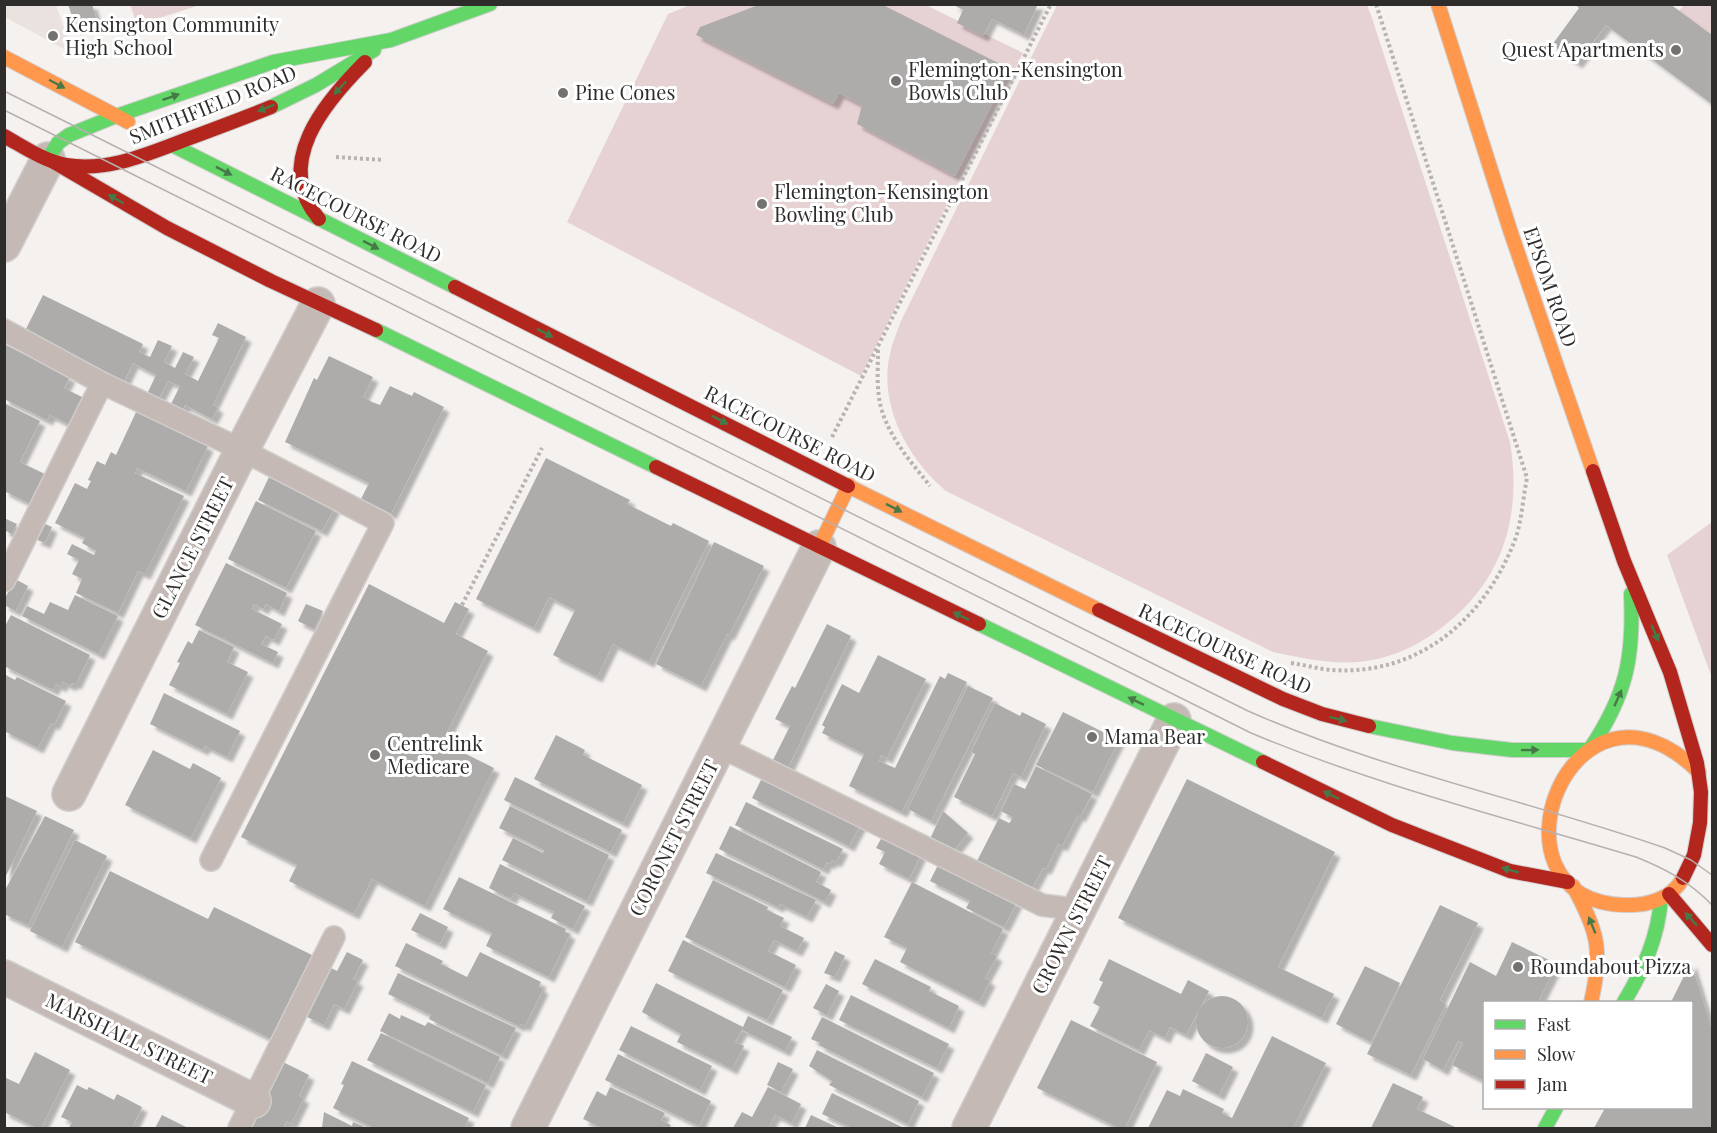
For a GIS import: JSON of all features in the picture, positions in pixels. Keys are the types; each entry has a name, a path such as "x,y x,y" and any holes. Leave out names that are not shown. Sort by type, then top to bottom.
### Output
{"main road":[{"name":"SMITHFIELD ROAD","path":"386,43 273,62 116,116 69,135 58,143 48,159 68,166 99,165 137,158 295,96 386,43 490,4"},
{"name":"EPSOM ROAD","path":"1438,4 1514,242 1631,580 1667,662 1692,740 1699,773"},
{"path":"319,219 309,208 302,190 301,167 305,141 317,117 332,97 386,43"},
{"name":"RACECOURSE ROAD","path":"4,57 172,145 1024,574 1283,699 1322,714 1442,741 1496,749 1589,750"},
{"path":"4,136 167,228 318,303 1392,825 1509,871 1570,884 1585,894 1608,903 1635,905 1665,897"},
{"path":"819,548 849,485"},
{"name":"EPSOM ROAD","path":"1589,750 1604,729 1626,680 1631,663 1633,626 1631,580"},
{"path":"1591,1001 1599,970 1599,945 1589,917 1553,859 1550,849 1548,816 1563,780 1589,750 1612,740 1624,738 1648,740 1671,748 1682,755 1713,784"},
{"path":"1624,1001 1656,938 1665,897 1682,879 1696,848 1700,806 1699,773"},
{"path":"1665,897 1713,945"},
{"path":"1545,1128 1555,1109"}],"street":[{"path":"4,245 48,159"},
{"name":"GLANCE STREET","path":"69,795 318,303"},
{"name":"CORONET STREET","path":"528,1128 819,548"},
{"name":"CROWN STREET","path":"969,1128 1174,720"},
{"name":"MARSHALL STREET","path":"4,977 246,1115"}],"lane":[{"path":"4,330 102,383 242,450 383,523 211,860"},
{"path":"4,581 102,383"},
{"path":"721,747 1042,905 1080,910"},
{"path":"246,1115 334,936"}],"path":[{"path":"832,437 1051,4"},
{"path":"1285,662 1333,670 1364,668 1395,662 1423,651 1453,631 1479,605 1501,571 1517,534 1527,478 1376,4"},
{"path":"878,350 878,386 882,410 893,436 932,489"},
{"path":"462,606 545,443"}],"shaded area":[{"path":"130,4 200,4 200,5 137,25"},
{"name":"Kensington Community High School","path":"4,5 56,5 73,54 5,17"},
{"name":"Flemington-Kensington Bowling Club","path":"690,5 926,5 1023,53 861,376 567,222 668,14"},
{"path":"1057,5 1367,5 1510,442 1513,469 1510,519 1495,566 1482,587 1465,607 1426,639 1382,658 1358,662 1326,661 1273,652 946,491 932,478 908,447 892,411 888,392 887,373 893,342 900,323"},
{"path":"1684,5 1712,5 1712,35 1679,11"},
{"path":"1712,522 1712,678 1667,555"}],"building":[{"path":"68,4 92,4 97,21 76,29"},
{"name":"Flemington-Kensington Bowls Club","path":"761,4 881,4 1010,69 955,176 857,124 862,105 839,93 833,104 696,35 700,27"},
{"path":"952,4 1038,4 1024,35 992,19 983,36 957,23 963,10"},
{"name":"Quest Apartments","path":"1575,4 1670,4 1712,35 1712,104 1606,25 1577,63 1552,45 1579,8"},
{"path":"43,295 143,344 139,352 150,357 158,340 172,346 164,362 175,368 183,352 194,357 185,374 198,381 219,338 212,335 218,323 246,337 213,405 218,408 212,419 185,405 183,410 171,404 180,386 168,381 159,398 148,392 156,375 133,363 123,384 23,335"},
{"path":"4,344 70,377 64,388 90,401 76,428 50,415 47,420 4,399"},
{"path":"329,356 373,377 363,397 372,402 380,405 390,386 412,396 414,392 444,407 391,514 361,499 369,483 285,442 314,378 317,380"},
{"path":"4,403 40,421 20,462 49,476 35,506 4,491"},
{"path":"137,410 208,446 186,491 137,468 135,473 184,496 145,574 138,571 118,613 76,593 82,579 72,574 79,560 67,554 72,544 94,555 96,551 82,543 85,538 55,523 75,483 87,489 91,481 88,480 97,461 105,465 111,452 116,455"},
{"path":"546,458 630,500 627,504 671,526 673,523 709,541 649,662 613,644 597,677 553,655 575,610 549,597 534,628 476,599"},
{"path":"270,475 335,507 322,531 258,500"},
{"path":"256,501 316,531 286,588 228,559"},
{"path":"4,518 17,524 12,534 4,530"},
{"path":"43,523 52,527 45,543 35,539"},
{"path":"714,542 764,566 701,686 656,664"},
{"path":"226,563 287,593 279,611 266,604 263,609 254,604 252,609 282,624 274,640 266,636 261,644 278,652 273,663 195,625"},
{"path":"15,579 28,586 16,611 4,605 4,600"},
{"name":"Centrelink Medicare","path":"369,584 444,623 455,602 469,609 456,634 488,651 442,742 494,768 425,906 372,879 354,914 289,881 297,865 241,837"},
{"path":"75,595 118,616 99,654 22,616 27,606 44,614 50,602 68,610"},
{"path":"306,604 323,611 314,629 298,621"},
{"path":"11,615 90,655 76,684 72,683 71,686 63,682 61,687 56,684 53,690 4,666 4,628"},
{"path":"827,624 851,636 786,772 771,764 790,726 775,719 792,686 795,688"},
{"path":"199,630 234,647 227,662 248,672 227,714 169,685 188,641 192,644"},
{"path":"878,655 926,679 887,758 881,755 879,761 895,768 940,676 945,679 948,673 967,682 902,812 849,786 864,754 822,733 825,727 822,725 842,684 859,693"},
{"path":"4,674 15,680 17,677 66,701 54,725 51,723 38,748 4,731"},
{"path":"968,686 993,698 931,821 908,809"},
{"path":"164,693 240,731 227,757 205,746 203,750 150,724"},
{"path":"995,703 1020,716 1022,712 1046,724 1021,777 1013,773 992,816 954,797 975,754 971,752"},
{"path":"1063,712 1119,740 1093,792 1036,765"},
{"path":"556,735 585,750 583,755 642,785 623,823 534,779"},
{"path":"153,750 190,769 193,763 221,778 191,838 125,805"},
{"path":"1036,766 1092,794 1062,846 1058,844 1046,869 1043,868 1030,892 975,865 999,818 1009,823 1011,821 1012,817 1001,811 1014,784 1025,789"},
{"path":"515,777 622,830 611,852 504,800"},
{"path":"767,777 861,824 849,846 752,798 761,780 765,781"},
{"path":"1187,779 1335,852 1278,967 1334,994 1322,1018 1118,918"},
{"path":"5,796 37,811 5,878"},
{"path":"746,802 843,849 836,862 832,860 830,864 827,862 823,869 735,825"},
{"path":"510,806 609,855 587,901 502,860 513,838 543,853 544,850 499,828"},
{"path":"943,811 968,833 952,853 929,841"},
{"path":"45,816 74,830 28,925 4,914 4,892"},
{"path":"730,826 821,872 816,882 831,890 825,902 719,849"},
{"path":"883,835 921,854 909,879 879,864 885,852 876,848"},
{"path":"75,840 107,856 62,947 30,931"},
{"path":"716,853 816,900 807,917 780,904 778,907 706,873"},
{"path":"500,864 585,906 573,929 551,918 554,912 514,893 511,899 489,888"},
{"path":"938,865 1017,902 1004,927 966,908 970,901 930,881"},
{"path":"110,871 208,919 214,907 312,955 271,1039 75,942"},
{"path":"459,877 566,929 565,932 570,934 549,977 486,946 492,933 443,909"},
{"path":"713,880 768,907 767,910 784,918 780,926 804,938 797,951 774,940 768,951 796,965 785,987 685,937"},
{"path":"912,882 1003,929 991,953 997,956 985,978 990,981 979,1002 900,962 907,948 884,937"},
{"path":"1440,905 1478,923 1440,1000 1446,1004 1411,1075 1367,1054"},
{"path":"420,913 448,927 440,944 411,930"},
{"path":"683,940 783,990 767,1020 668,971"},
{"path":"1512,942 1557,964 1538,1001 1483,1001 1483,1080 1452,1065 1463,1043 1458,1041 1443,1070 1423,1059 1470,962 1496,976"},
{"path":"406,943 443,961 441,964 467,977 480,952 541,982 539,986 543,989 525,1026 521,1024 519,1026 395,966"},
{"path":"835,951 845,956 835,977 824,973"},
{"path":"347,952 363,960 353,979 358,981 344,1009 334,1004 324,1025 305,1016 329,967 337,971"},
{"path":"875,959 931,987 929,991 959,1006 949,1028 862,984"},
{"path":"1109,959 1181,994 1188,980 1209,991 1186,1035 1170,1027 1165,1038 1149,1030 1139,1050 1090,1026 1100,1007 1093,1003 1103,982 1099,980"},
{"path":"1691,962 1712,1030 1712,1128 1594,1128 1604,1109 1693,1109 1693,1001 1672,1001"},
{"path":"1365,966 1400,983 1371,1042 1336,1024"},
{"path":"398,973 516,1028 502,1055 429,1019 431,1015 388,994"},
{"path":"656,983 743,1027 748,1016 792,1037 785,1051 742,1030 735,1042 744,1046 732,1069 677,1042 681,1034 642,1012"},
{"path":"826,984 839,991 827,1015 813,1008"},
{"path":"851,995 949,1044 937,1068 839,1020"},
{"path":"1222,996 1232,998 1240,1004 1246,1012 1248,1022 1246,1032 1240,1040 1232,1046 1222,1048 1212,1046 1204,1040 1198,1032 1196,1022 1198,1012 1204,1004 1212,998"},
{"path":"389,1013 400,1019 401,1015 425,1026 428,1022 500,1057 488,1083 380,1031"},
{"path":"822,1017 934,1073 922,1097 811,1039"},
{"path":"1071,1020 1157,1062 1125,1128 1119,1128 1037,1088"},
{"path":"631,1026 712,1066 700,1090 619,1050"},
{"path":"381,1033 486,1085 473,1112 367,1060"},
{"path":"1272,1036 1326,1063 1293,1128 1148,1128 1167,1090 1180,1096 1183,1089 1224,1109 1222,1113 1232,1118"},
{"path":"817,1050 919,1101 908,1124 829,1085 832,1081 809,1066"},
{"path":"35,1052 70,1070 41,1128 4,1112 4,1077 19,1084"},
{"path":"1206,1053 1233,1067 1219,1095 1192,1081"},
{"path":"618,1054 711,1101 699,1126 605,1080"},
{"path":"281,1061 309,1075 299,1096 304,1098 291,1124 287,1121 283,1128 248,1128"},
{"path":"352,1061 469,1118 464,1128 374,1128 333,1108"},
{"path":"778,1062 793,1069 781,1092 767,1085"},
{"path":"1393,1083 1423,1097 1417,1109 1457,1128 1371,1128"},
{"path":"77,1085 87,1090 89,1087 114,1100 117,1094 142,1107 132,1128 69,1128 72,1122 61,1117"},
{"path":"610,1087 665,1113 661,1120 671,1125 669,1128 602,1128 583,1119 597,1091 606,1096"},
{"path":"768,1087 801,1104 792,1123 775,1115 768,1128 733,1128 742,1112 752,1117"},
{"path":"832,1093 904,1128 852,1128 822,1114"},
{"path":"324,1112 352,1126 353,1122 367,1128 322,1128"},
{"path":"162,1115 188,1128 155,1128"},
{"path":"811,1115 839,1128 805,1128"}],"tram line":[{"path":"4,91 1248,711 1350,751 1665,848 1691,860 1712,875"},
{"path":"4,110 1251,733 1393,785 1636,857 1677,877 1695,889 1712,905"}],"traffic: fast":[{"path":"48,159 58,143 69,135 116,116 273,62 391,40 490,4"},
{"path":"271,107 316,85 374,50"},
{"path":"172,145 455,287"},
{"path":"376,330 656,467"},
{"path":"1590,749 1612,711 1625,676 1631,638 1631,594"},
{"path":"979,624 1263,762"},
{"path":"1369,726 1452,743 1512,750 1588,750"},
{"path":"1625,1001 1649,952 1657,926 1661,899"},
{"path":"1545,1128 1555,1109"}],"traffic: slow":[{"path":"1438,4 1511,233 1593,471"},
{"path":"4,57 128,122"},
{"path":"819,547 849,485"},
{"path":"848,486 1099,610"},
{"path":"1683,878 1666,896 1641,904 1624,905 1579,893 1555,865 1549,828 1558,790 1580,758 1612,739 1653,742 1699,772"},
{"path":"1573,886 1588,916 1596,942 1597,969 1591,1001"}],"traffic: jam":[{"path":"319,219 306,198 301,177 302,156 309,135 320,115 365,62"},
{"path":"4,136 58,163 98,166 145,155 271,107"},
{"path":"52,161 167,228 271,281 376,330"},
{"path":"455,287 848,486"},
{"path":"656,467 979,624"},
{"path":"1593,471 1624,561 1670,672 1697,763 1701,792 1700,823 1694,855 1683,878"},
{"path":"1099,610 1283,699 1322,714 1369,726"},
{"path":"1263,762 1392,825 1510,871 1568,882"},
{"path":"1669,894 1712,945"}],"place":[{"name":"Kensington Community High School","path":"53,36"},
{"name":"Quest Apartments","path":"1676,50"},
{"name":"Flemington-Kensington Bowls Club","path":"896,81"},
{"name":"Pine Cones","path":"563,93"},
{"name":"Flemington-Kensington Bowling Club","path":"762,204"},
{"name":"Mama Bear","path":"1092,737"},
{"name":"Centrelink Medicare","path":"375,755"},
{"name":"Roundabout Pizza","path":"1518,967"}]}
